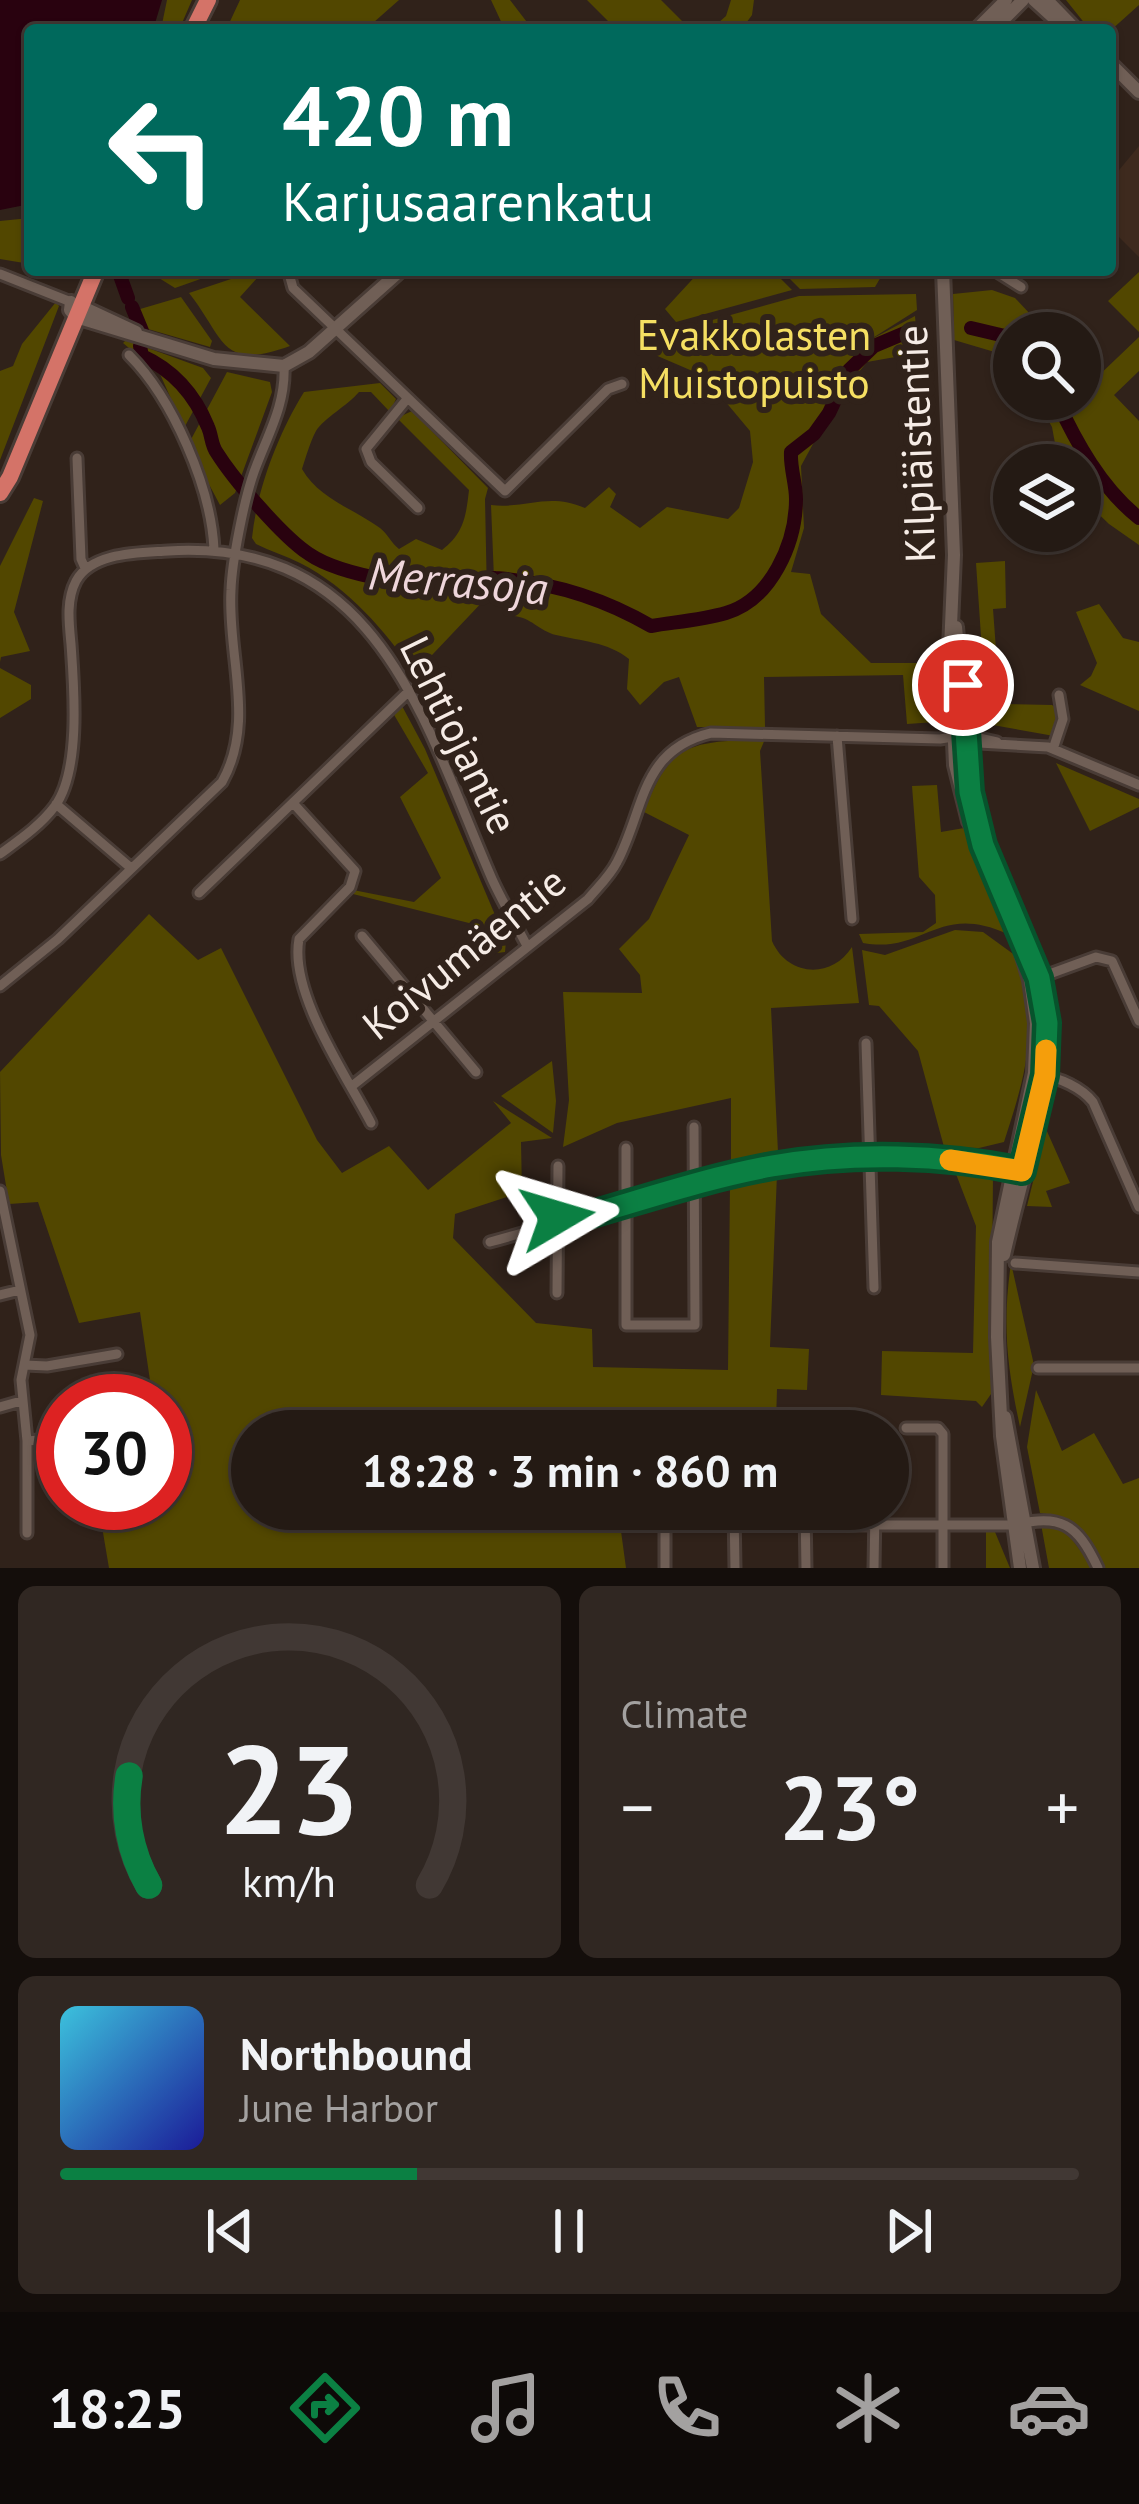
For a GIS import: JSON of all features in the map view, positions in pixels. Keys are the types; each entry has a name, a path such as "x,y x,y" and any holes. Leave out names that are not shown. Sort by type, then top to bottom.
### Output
{"highway":[{"path":"76,308 84,276"},
{"path":"0,489 93,276"}],"street":[{"path":"982,24 1006,0"},
{"path":"999,24 1023,0"},
{"path":"1034,0 1060,24"},
{"path":"1047,0 1070,24"},
{"path":"1116,70 1137,93"},
{"path":"0,274 170,346 231,362 284,366 309,352 394,276"},
{"path":"289,276 292,288 505,491 608,389 622,384"},
{"name":"Kilpiäistentie","path":"943,276 961,739 983,845 1028,946 1047,1023 1016,1169 998,1285 1002,1436 1020,1523"},
{"path":"1004,276 1021,287"},
{"path":"129,356 155,387 192,460 208,499 214,549"},
{"path":"0,986 58,939 222,782 233,763 240,714 230,588 247,496 278,415 284,366"},
{"path":"407,399 366,449 371,462 418,508"},
{"path":"0,854 56,804 69,761 71,592 85,568 77,458"},
{"name":"Lehtiojantie","path":"85,568 105,559 142,553 214,549 307,579 340,603 370,631 410,690 494,884 526,944"},
{"path":"199,893 410,690"},
{"path":"1053,749 1063,719 1059,694"},
{"name":"Koivumäentie","path":"352,1086 588,899 615,868 646,785 674,748 692,737 711,733 997,742 1053,749 1139,785"},
{"path":"837,736 852,919"},
{"path":"293,803 346,860 356,878 299,939 300,980 371,1123"},
{"path":"56,804 131,868"},
{"path":"362,936 476,1072"},
{"path":"1034,979 1107,957 1139,1021"},
{"path":"866,1042 874,1288"},
{"path":"1038,1078 1082,1091 1093,1102 1139,1207"},
{"path":"626,1148 626,1325 695,1325 694,1127"},
{"path":"490,1242 768,1166 872,1159 973,1161 1016,1169"},
{"path":"557,1293 558,1166"},
{"path":"0,1191 30,1335 21,1401 27,1441 27,1533"},
{"path":"1016,1263 1139,1272"},
{"path":"0,1294 20,1289"},
{"path":"25,1365 47,1366 117,1354"},
{"path":"1038,1368 1139,1368"},
{"path":"0,1407 21,1401"},
{"path":"909,1428 938,1428 943,1434 943,1568"},
{"path":"27,1441 36,1440"},
{"path":"909,1525 1020,1523 1042,1518 1079,1535 1098,1568"},
{"path":"1020,1523 1020,1568"},
{"path":"1020,1523 1033,1568"},
{"path":"665,1530 665,1568"},
{"path":"734,1530 735,1568"},
{"path":"806,1530 806,1568"},
{"path":"874,1530 874,1568"}],"shaded area":[{"path":"0,0 162,0 155,24 24,24 24,205 0,210"},
{"path":"1139,146 1139,257 1116,234 1116,174"}],"green space":[{"path":"167,0 192,0 182,24 162,24"},
{"path":"240,0 399,0 372,24 229,24"},
{"path":"491,0 510,0 528,24 502,24"},
{"path":"587,0 661,0 685,24 611,24"},
{"path":"731,0 754,0 745,24 717,24 726,16"},
{"path":"1066,0 1139,0 1116,26 1085,24"},
{"path":"24,219 24,263 0,259 0,221"},
{"path":"1139,272 1139,332 1108,301"},
{"path":"156,276 209,276 175,288"},
{"path":"259,276 240,297 290,346 267,353 237,353 219,337 189,293 231,279"},
{"path":"695,276 778,276 792,290 676,322 665,309"},
{"path":"787,276 881,276 875,287 800,289"},
{"path":"992,290 1015,298 1028,312 993,312 993,352 954,340 953,294"},
{"name":"Evakkolasten Muistopuisto","path":"916,294 917,310 868,341 915,316 918,353 867,362 838,398 801,466 804,528 791,572 810,574 821,614 871,663 932,663 936,722 907,724 903,675 764,677 765,727 697,727 679,677 664,682 640,705 627,689 629,659 621,653 550,633 495,603 491,505 560,501 585,508 609,487 616,494 610,507 640,528 667,507 728,519 739,508 753,462 750,431 704,376 639,348 651,337 799,296"},
{"path":"181,297 212,341 210,347 141,327 130,312"},
{"path":"56,302 59,306 0,460 0,371 13,366 22,344"},
{"path":"1139,337 1139,371 1114,395 1139,421 1139,545 1101,516 1101,444 1055,444 1048,420 1101,420 1101,373"},
{"path":"126,340 203,368 211,378 184,428 160,374 123,343"},
{"path":"227,372 270,382 272,392 235,493 220,505 188,445"},
{"path":"380,383 396,399 390,412 371,392 359,392 316,431 302,469 317,488 380,528 399,549 416,539 442,550 463,523 469,490 397,418 412,411 488,488 487,597 415,673 349,597 318,573 252,538 270,462 304,392"},
{"path":"34,498 43,501 14,612 30,651 1,657 0,662 0,566"},
{"path":"1005,561 1006,608 993,609 1000,704 1052,705 1059,710 1054,736 987,724 976,563"},
{"path":"1099,604 1123,638 1139,642 1139,711 1080,685 1097,663 1076,612"},
{"path":"0,668 31,685 31,699 0,718"},
{"path":"402,706 425,749 506,941 505,952 497,953 485,927 349,893 414,902 441,878 400,797 428,773 393,713"},
{"path":"765,739 760,751 772,941 788,961 810,970 833,965 852,947 859,1003 771,1008 778,1152 731,1162 731,1098 617,1123 563,1147 569,1100 563,992 642,993 640,975 619,949 649,919 689,835 644,812 654,788 664,770 688,749"},
{"path":"1056,763 1139,799 1139,807 1090,831"},
{"path":"937,785 941,832 964,828 1008,934 964,923 902,942 863,943 859,934 923,932 936,923 935,895 919,877 912,786"},
{"path":"149,914 198,960 221,948 317,1140 342,1173 389,1146 428,1190 511,1123 493,1101 552,1138 521,1142 522,1192 455,1214 453,1238 536,1323 592,1329 593,1367 728,1370 730,1184 777,1174 770,1347 809,1349 807,1390 777,1389 776,1410 231,1410 231,1530 621,1530 626,1568 109,1568 103,1530 192,1530 192,1374 149,1374 140,1312 79,1323 38,1202 9,1204 1,1155 0,1072"},
{"path":"955,930 983,932 1016,956 1027,1007 1024,1072 1004,1142 979,1148 944,1147 918,1051 879,1006 869,1005 862,950 885,955"},
{"path":"552,1061 556,1101 553,1133 501,1096"},
{"path":"1046,1129 1070,1183 1046,1191 1052,1207 1027,1206"},
{"path":"956,1174 993,1176 991,1394 982,1407 976,1401 881,1395 882,1351 973,1353 976,1226"},
{"path":"1011,1263 1034,1365 1020,1427 1007,1345"},
{"path":"1036,1390 1062,1451 1094,1433 1123,1484 1139,1478 1139,1568 1104,1568 1079,1531 1062,1519 1040,1513 1027,1447"},
{"path":"1041,1524 1066,1531 1093,1568 1049,1568"},
{"path":"986,1532 995,1532 1010,1568 986,1568"}],"waterway":[{"name":"Merrasoja","path":"120,276 128,298"},
{"name":"Merrasoja","path":"132,307 142,331"},
{"name":"Merrasoja","path":"971,328 993,333"},
{"name":"Merrasoja","path":"140,346 142,356 164,368 190,394 215,450 235,478 309,554 342,569 410,583 453,586 492,578 536,583 595,600 651,626 726,613 742,606 768,583 786,551 795,516 791,452 814,434 829,413 849,370 874,346 912,330"},
{"name":"Merrasoja","path":"1066,420 1113,493 1139,518"}],"slow traffic":[{"path":"950,1160 1022,1171 1045,1075 1046,1050"}],"route":[{"path":"557,1217 557,1224 768,1166 819,1160 973,1161 1022,1171 1045,1075 1047,1023 1028,946 983,845 965,764 963,685"}]}
